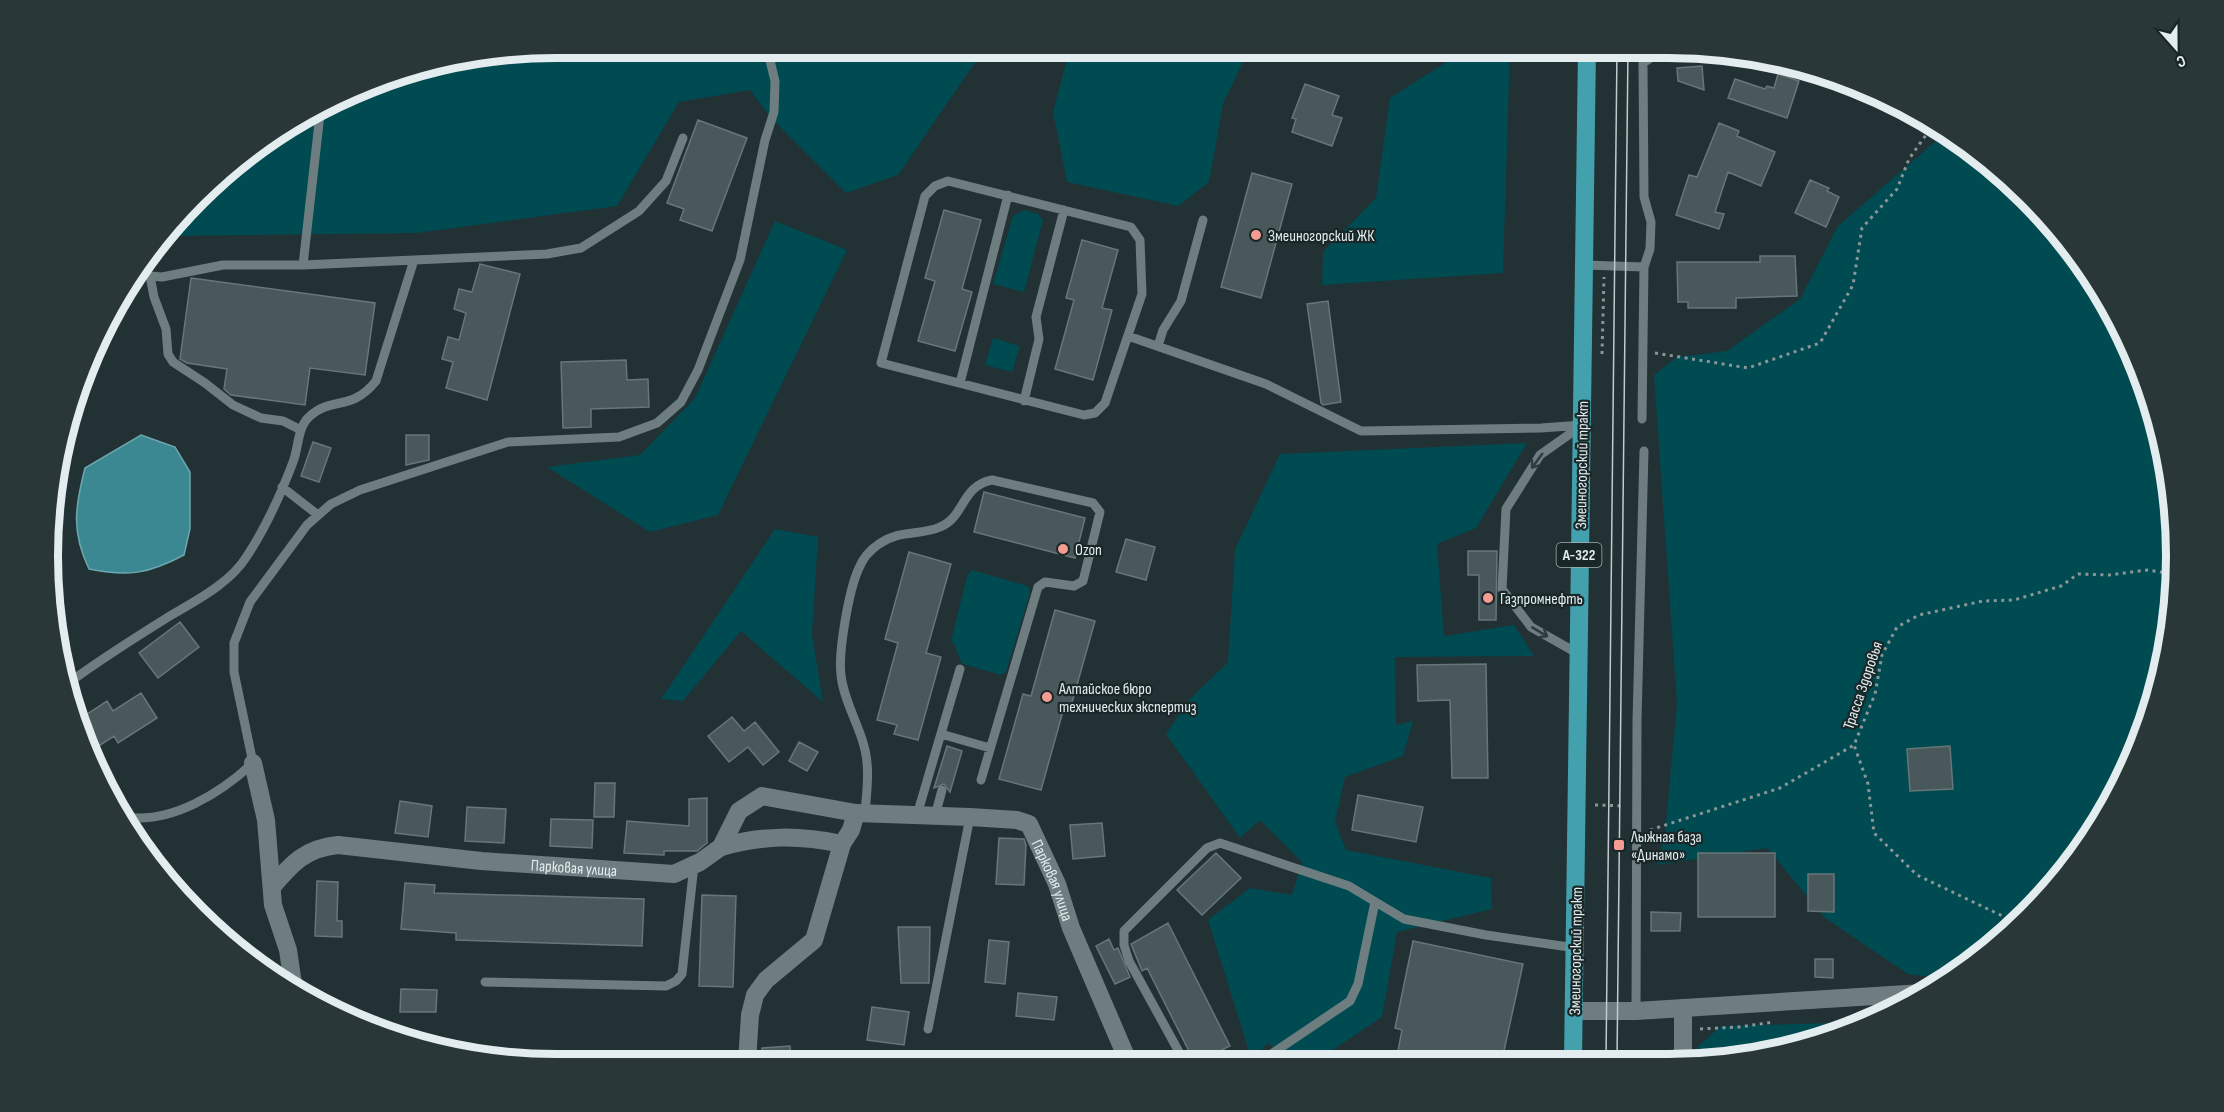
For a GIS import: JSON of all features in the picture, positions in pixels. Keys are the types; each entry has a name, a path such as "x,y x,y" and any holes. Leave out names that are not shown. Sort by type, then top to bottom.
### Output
{"highway":[{"name":"Змеиногорский тракт","path":"1573,1054 1587,58"}],"street":[{"path":"253,763 266,820 273,905 288,950 292,978"},
{"name":"Парковая улица","path":"272,887 302,856 318,847 338,845 481,861 674,874 694,865 721,847 739,811 762,796 861,813 1017,820 1029,824 1057,884 1071,928 1125,1054"},
{"path":"748,1054 750,1015 755,995 766,980 814,940 842,844 861,813"},
{"path":"721,847 750,838 776,836 803,836 842,844"},
{"path":"1575,1011 1636,1011 1903,994"},
{"path":"1683,1008 1683,1053"}],"lane":[{"path":"133,818 170,812 202,800 231,783 253,763 234,672 234,643 250,602 306,525 331,504 360,490 508,442 619,437 657,423 681,402 698,370 740,260 765,140 774,112 775,81 769,58"},
{"path":"1642,419 1644,267 1650,249 1650,222 1644,196 1643,63 1651,58"},
{"path":"303,265 319,119"},
{"path":"146,274 162,277 223,265 303,265 547,254 581,248 630,218 654,195 666,181 683,138"},
{"path":"948,181 1064,210 1131,227 1138,235 1142,294 1105,404 1100,409 1084,415 881,363 925,196 929,191 948,181"},
{"path":"960,383 1008,195"},
{"path":"1024,401 1039,339 1036,317 1064,210"},
{"path":"1158,346 1163,330 1181,302 1203,220"},
{"path":"74,679 100,659 213,590 246,558 271,514 294,460 301,430 309,416 326,406 354,401 366,393 376,381 414,260"},
{"path":"1584,265 1644,267"},
{"path":"150,276 154,297 166,329 168,354 173,362 233,405 261,418 283,422 301,430"},
{"path":"1128,336 1266,384 1361,431 1472,430 1583,424"},
{"path":"1577,653 1531,627 1502,589 1506,509 1540,455 1583,424"},
{"path":"1636,1011 1636,835 1644,451"},
{"path":"861,813 867,762 841,676 841,647 857,573 866,556 878,544 897,534 940,528 955,516 974,487 992,480 1093,503 1100,512 1083,581 1074,586 1045,582 1038,587 981,780"},
{"path":"282,487 318,515"},
{"path":"926,816 941,734 960,669"},
{"path":"941,734 990,748"},
{"path":"926,816 942,790"},
{"path":"928,1029 970,817"},
{"path":"1180,1054 1130,961 1124,945 1124,931 1207,848 1220,843 1349,886 1404,919 1486,935 1576,948"},
{"path":"485,982 666,986 676,981 682,974 694,865"},
{"path":"1271,1054 1350,1001 1358,984 1375,902"}],"path":[{"path":"1643,351 1748,368 1820,343 1853,285 1862,228 1897,189 1909,159 1928,132"},
{"path":"1602,360 1604,266"},
{"name":"Трасса Здоровья","path":"2008,919 1917,875 1874,833 1868,784 1854,745 1875,694 1882,655 1897,627 1912,619 1983,601 2014,600 2061,586 2078,574 2147,570 2165,573"},
{"path":"1636,835 1780,788 1854,745"},
{"path":"1595,794 1595,805 1626,806 1626,817"}],"shaded area":[{"path":"556,58 978,58 898,175 846,193 771,118 750,90 679,102 617,206 417,233 175,236 204,204 228,182 280,142 307,125 366,96 427,75 491,63"},
{"path":"1067,58 1245,58 1223,104 1209,182 1178,206 1067,182 1053,112"},
{"path":"1510,58 1503,273 1322,285 1323,252 1376,198 1390,98 1451,59"},
{"path":"1939,139 1971,161 2020,204 2042,228 2063,253 2099,307 2128,366 2139,396 2149,427 2161,491 2166,556 2156,653 2139,716 2114,776 2082,832 2042,884 1996,930 1971,951 1933,977 1908,974 1825,918 1767,848 1657,865 1665,834 1677,704 1654,375 1677,357 1727,351 1800,299 1838,226"},
{"path":"1024,210 1038,214 1043,220 1024,292 993,284 1013,216"},
{"path":"775,221 847,250 718,515 650,532 547,467 640,455 695,398"},
{"path":"993,338 1020,346 1012,372 985,365"},
{"path":"141,435 175,447 190,472 190,529 184,555 138,572 115,573 89,569 77,531 77,507 85,468"},
{"path":"1527,443 1476,528 1437,544 1444,636 1514,625 1534,656 1395,657 1396,725 1413,721 1403,756 1345,777 1335,822 1346,850 1491,878 1492,909 1397,932 1382,1017 1328,1054 1281,1054 1268,1043 1258,1054 1250,1054 1208,920 1250,888 1292,895 1302,862 1260,820 1240,838 1166,734 1190,699 1228,662 1235,549 1280,454"},
{"path":"775,529 818,537 812,635 823,702 741,631 683,701 661,699"},
{"path":"972,570 1028,586 1030,593 1006,672 1001,675 963,664 951,641 967,576"},
{"path":"1840,1023 1797,1037 1765,1044 1697,1052 1697,1047 1721,1026"}],"building":[{"path":"1702,66 1704,90 1678,81 1677,68"},
{"path":"1778,74 1799,81 1787,118 1728,98 1735,79 1765,89 1767,86 1774,88"},
{"path":"1305,84 1339,96 1332,115 1342,118 1332,146 1292,132 1296,119 1292,118"},
{"path":"698,120 747,138 712,231 680,220 684,209 667,203"},
{"path":"1719,123 1739,131 1737,136 1775,152 1761,186 1728,172 1715,212 1724,214 1719,229 1676,215 1689,175 1697,177"},
{"name":"Змеиногорский ЖК","path":"1252,173 1292,184 1261,298 1221,287"},
{"path":"1810,180 1829,188 1827,191 1839,197 1826,227 1795,213"},
{"path":"944,210 981,220 962,289 972,292 955,351 918,341 935,281 925,278"},
{"path":"1082,240 1118,250 1102,308 1112,310 1093,380 1055,369 1074,300 1066,298"},
{"path":"1760,256 1795,256 1797,296 1736,298 1736,308 1688,308 1688,302 1678,302 1677,262 1760,262"},
{"path":"480,264 520,274 487,400 446,388 453,362 442,359 448,337 459,340 466,313 454,309 459,289 472,292"},
{"path":"191,278 375,303 365,375 310,368 305,405 231,395 224,389 227,369 187,363 180,359"},
{"path":"1328,301 1341,402 1323,405 1307,304"},
{"path":"626,360 627,380 648,379 649,407 591,409 591,427 563,428 561,362"},
{"path":"406,435 429,435 429,460 406,465"},
{"path":"313,442 331,448 319,482 301,476"},
{"path":"984,492 1085,518 1075,558 974,532"},
{"path":"1126,539 1155,547 1146,580 1116,572"},
{"name":"Газпромнефть","path":"1468,551 1497,551 1496,620 1479,620 1479,575 1468,575"},
{"path":"909,552 951,564 926,653 941,657 918,740 894,734 897,725 877,720 898,643 885,639"},
{"path":"1055,610 1095,621 1071,706 1065,704 1041,790 999,779 1023,694 1031,696"},
{"path":"180,622 199,647 158,678 139,653"},
{"path":"1486,664 1488,778 1452,778 1450,700 1418,701 1417,665"},
{"path":"141,693 157,718 118,743 114,736 97,747 85,715 107,701 113,711"},
{"path":"732,717 744,731 755,722 779,752 763,765 748,747 729,762 708,736"},
{"path":"799,742 818,752 807,771 789,761"},
{"path":"947,746 962,751 950,792 944,784 934,788"},
{"path":"1950,746 1953,789 1910,791 1907,749"},
{"path":"595,783 615,783 614,817 594,817"},
{"path":"1358,795 1423,807 1416,842 1352,830"},
{"path":"707,798 707,843 697,851 664,851 664,855 624,853 627,821 689,826 689,799"},
{"path":"400,801 432,806 428,837 395,833"},
{"path":"467,807 506,809 504,843 465,841"},
{"path":"551,819 593,820 592,848 550,846"},
{"path":"1102,823 1105,856 1073,859 1070,825"},
{"path":"999,838 1024,839 1026,845 1024,885 996,884"},
{"path":"1216,853 1241,878 1202,915 1177,890"},
{"path":"1698,853 1775,853 1775,917 1698,917"},
{"path":"1808,874 1834,874 1834,912 1808,911"},
{"path":"317,881 338,882 337,921 342,921 342,937 315,936"},
{"path":"405,883 435,885 434,893 644,899 642,946 456,940 456,933 401,929"},
{"path":"702,895 736,896 733,987 699,986"},
{"path":"1651,912 1681,913 1680,931 1651,931"},
{"path":"1168,923 1230,1046 1213,1054 1190,1054 1147,968 1142,971 1131,944"},
{"path":"898,927 930,927 929,983 901,983"},
{"path":"1109,939 1114,950 1118,948 1130,977 1115,984 1096,946"},
{"path":"989,940 1009,942 1005,984 985,982"},
{"path":"1413,941 1523,964 1503,1054 1397,1054 1402,1030 1395,1028"},
{"path":"1815,959 1833,959 1833,978 1815,977"},
{"path":"401,989 437,990 436,1012 400,1012"},
{"path":"1018,993 1057,997 1054,1020 1016,1016"},
{"path":"872,1007 909,1012 904,1045 867,1040"},
{"path":"790,1046 790,1054 762,1054 762,1048"}],"tram line":[{"path":"1606,1054 1617,58"},
{"path":"1617,1054 1628,58"}],"place":[{"name":"Змеиногорский ЖК","path":"1256,235"},
{"name":"Ozon","path":"1063,549"},
{"name":"Газпромнефть","path":"1488,598"},
{"name":"Алтайское бюро технических экспертиз","path":"1047,697"},
{"name":"Лыжная база «Динамо»","path":"1619,845"}]}
